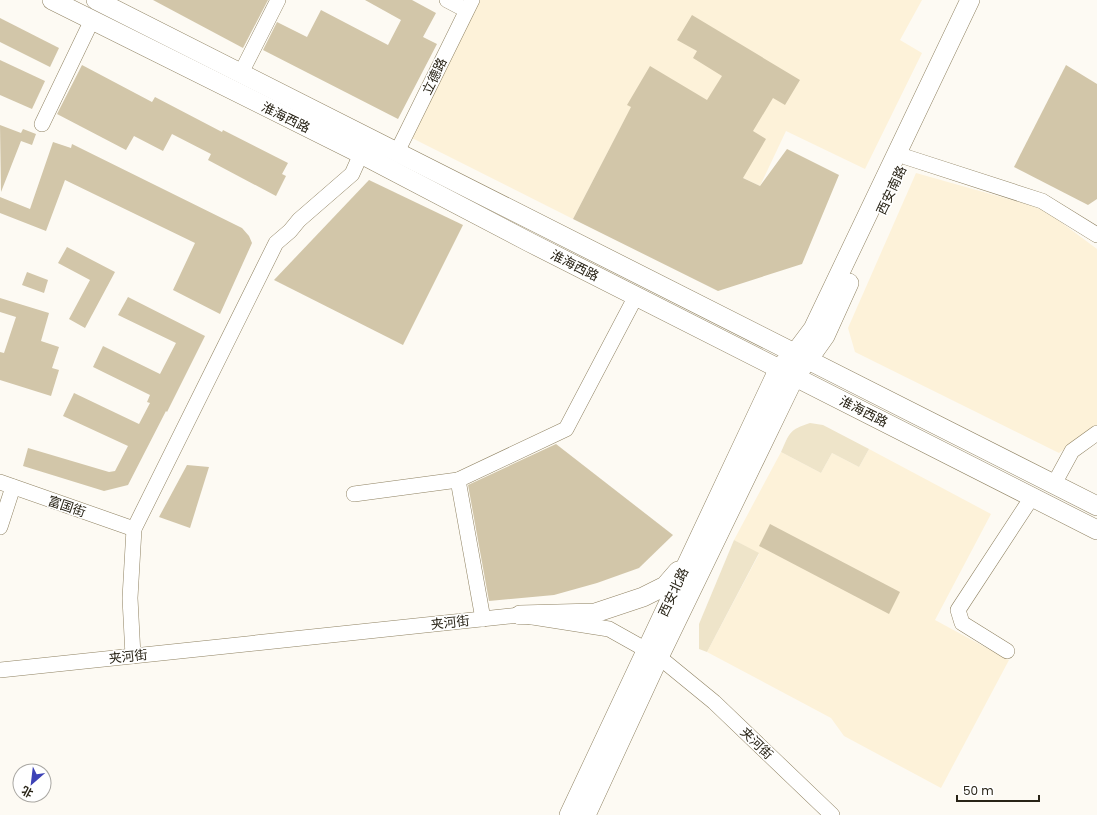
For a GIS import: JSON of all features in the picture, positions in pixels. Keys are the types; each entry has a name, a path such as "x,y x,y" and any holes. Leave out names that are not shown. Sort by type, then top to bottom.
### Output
{"main road":[{"name":"淮海西路","path":"52,0 361,154 636,296 1097,530"},
{"name":"淮海西路","path":"96,0 1097,506"},
{"name":"西安南路","path":"801,356 970,0"},
{"name":"西安南路","path":"787,372 801,356 825,336 906,157 983,0"},
{"name":"西安北路","path":"586,815 653,653 689,558 787,372"},
{"name":"西安北路","path":"569,815 653,653 787,372"},
{"path":"520,615 595,613 643,597 665,586 689,558"}],"street":[{"path":"241,74 278,0"},
{"path":"447,0 469,5"},
{"name":"立德路","path":"397,152 469,5"},
{"path":"42,124 92,20"},
{"path":"133,656 130,598 134,530 276,243 290,231 299,220 352,174 361,154"},
{"path":"906,157 1042,201 1097,235"},
{"path":"354,494 458,480 566,429 636,296"},
{"path":"1054,484 1072,451 1097,433"},
{"path":"458,480 483,619"},
{"path":"0,526 6,485"},
{"name":"富国街","path":"6,485 134,530"},
{"path":"1007,651 962,624 958,610 1032,497"},
{"name":"夹河街","path":"0,670 520,615 609,629 653,653 714,702 832,815"}],"shaded area":[{"path":"472,0 922,0 900,40 922,53 865,169 786,131 760,186 624,121 573,219 406,135"},
{"path":"916,173 1046,211 1097,249 1097,425 1059,453 855,352 848,328"},
{"path":"810,423 823,425 869,449 859,467 832,453 821,473 781,452 786,440 794,430"},
{"path":"869,449 991,514 935,620 1009,660 941,788 844,736 831,718 707,652 759,554 734,540 781,452 821,473 832,453 859,467"},
{"path":"734,540 759,553 707,652 699,649 699,624"}],"building":[{"path":"153,0 268,0 243,48"},
{"path":"365,0 412,0 436,13 423,37 437,44 398,119 263,50 277,22 307,37 321,10 388,45 401,20"},
{"path":"692,15 800,80 785,105 773,98 753,131 766,139 743,178 760,186 787,149 839,175 802,264 718,291 573,219 631,107 627,105 650,66 707,100 722,76 693,58 697,51 677,40"},
{"path":"0,18 59,48 50,67 0,42"},
{"path":"0,60 45,81 32,109 0,95"},
{"path":"82,65 152,102 155,97 222,132 223,130 288,163 282,174 286,176 276,196 208,160 211,154 172,134 163,151 134,136 126,150 57,114"},
{"path":"1066,65 1097,84 1097,199 1088,205 1014,167"},
{"path":"0,125 21,133 23,129 36,134 32,145 21,141 1,192"},
{"path":"53,142 71,148 72,144 242,228 249,236 252,243 220,314 173,290 195,243 65,180 46,231 0,213 0,197 30,209"},
{"path":"369,180 463,225 403,345 274,280"},
{"path":"67,247 115,272 85,328 69,319 90,280 58,263"},
{"path":"27,272 48,280 44,293 22,285"},
{"path":"128,297 205,336 128,485 104,491 23,466 28,448 109,472 115,471 128,446 63,416 74,393 139,424 150,403 147,402 150,395 93,367 103,346 160,374 176,343 118,315"},
{"path":"0,298 49,313 41,341 59,347 52,368 59,370 51,396 0,380 0,352 4,353 16,317 0,312"},
{"path":"556,444 673,535 639,568 597,583 554,595 489,601 468,485"},
{"path":"187,465 209,467 190,528 159,517"},
{"path":"770,524 900,592 889,614 759,546"}]}
